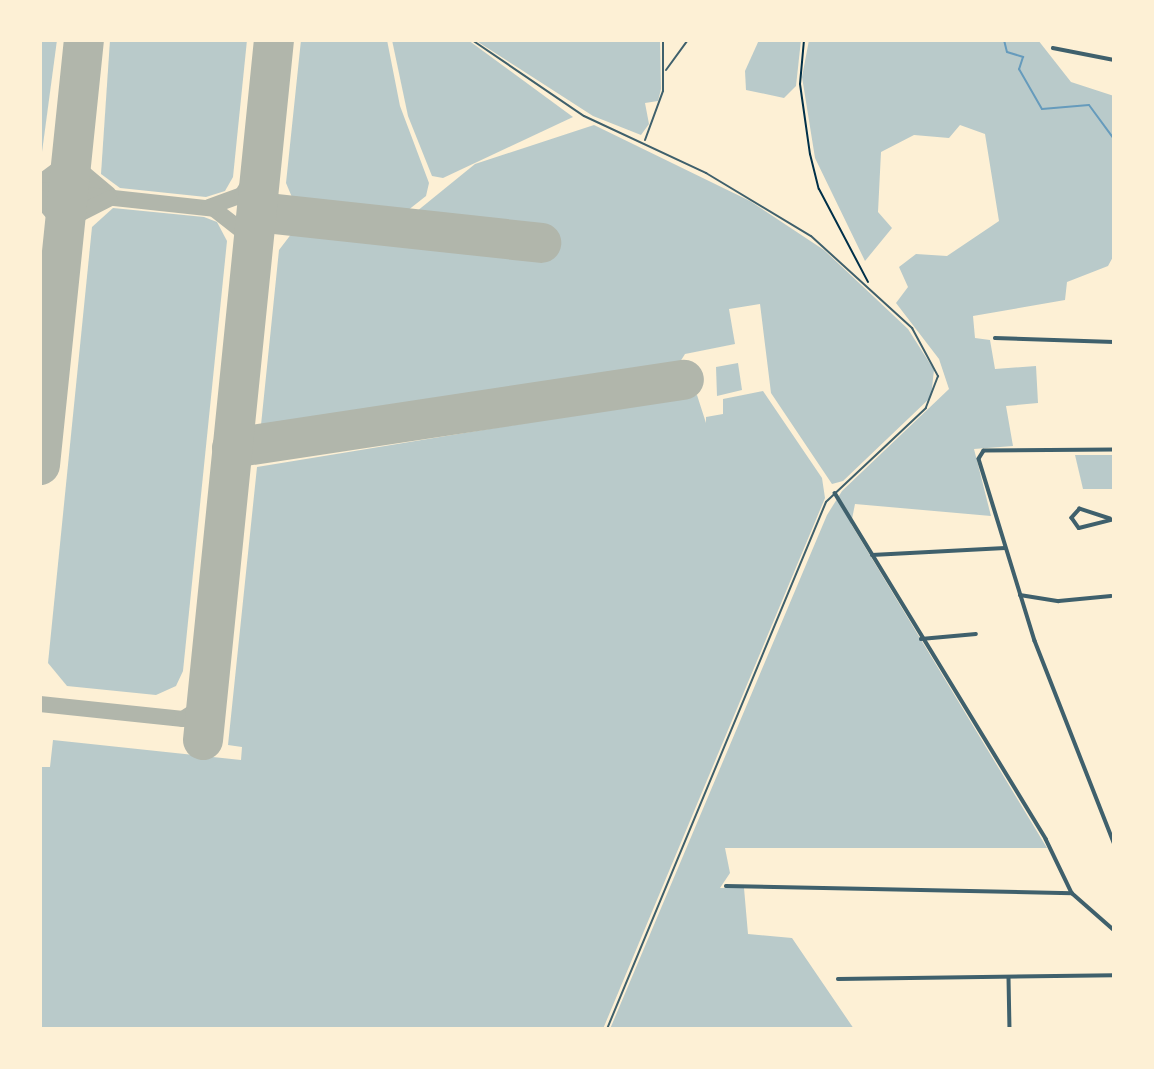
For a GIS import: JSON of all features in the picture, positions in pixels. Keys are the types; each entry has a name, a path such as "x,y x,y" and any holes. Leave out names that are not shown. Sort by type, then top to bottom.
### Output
{"street":[{"path":"1053,48 1114,60"},
{"path":"995,338 1114,342"},
{"path":"1114,450 980,454 1020,595 1114,843"},
{"path":"835,493 921,639 1046,839 1072,894 1114,930"},
{"path":"1080,509 1112,519 1079,528 1072,519 1080,509"},
{"path":"872,555 1005,548"},
{"path":"1020,595 1059,601 1111,596"},
{"path":"921,639 976,634"},
{"path":"726,886 1072,894"},
{"path":"838,979 1114,975"},
{"path":"1009,978 1010,1029"}],"lane":[{"path":"472,40 584,116 645,141 780,216 869,282 932,358 938,389 926,408 835,493 810,537 607,1029"},
{"path":"645,141 665,71 663,40"},
{"path":"665,71 688,40"}],"path":[{"path":"804,40 800,84 810,154 820,189 869,282"}],"shaded area":[{"path":"40,40 57,40 40,167"},
{"path":"110,40 247,40 233,177 225,191 206,197 120,188 101,174"},
{"path":"301,40 387,40 400,106 429,183 426,196 407,211 393,218 294,202 286,183"},
{"path":"392,40 468,40 573,117 443,178 432,176 408,116"},
{"path":"475,40 660,40 661,89 658,101 645,103 649,124 641,135 593,116"},
{"path":"759,40 801,40 796,86 784,98 746,90 745,71"},
{"path":"809,40 1038,40 1071,82 1114,96 1114,255 1108,266 1067,282 1065,300 973,316 975,338 990,340 995,369 1036,366 1038,403 1006,406 1013,446 974,449 991,516 855,504 851,524 1047,848 725,848 730,873 720,888 744,888 748,934 792,938 854,1029 610,1029 827,515 842,491 949,389 939,359 896,303 908,287 899,267 916,254 947,256 999,221 985,134 960,125 949,138 914,135 881,152 878,212 892,228 865,261 815,158 802,77"},
{"path":"594,125 750,201 824,250 908,329 934,370 931,397 843,481 832,484 771,393 760,304 729,309 735,344 685,354 680,362 261,425 279,250 292,233 310,228 540,252 542,234 411,216 475,164"},
{"path":"113,208 204,217 217,222 227,241 183,671 176,686 156,695 67,686 48,663 92,227"},
{"path":"738,363 742,390 717,396 716,367"},
{"path":"763,391 822,478 825,498 603,1029 40,1029 40,767 50,767 53,740 241,760 242,747 228,745 257,467 697,395 706,423 706,417 723,414 723,399"},
{"path":"1075,455 1114,455 1114,489 1083,489"}],"waterway":[{"path":"1004,40 1007,52 1023,57 1019,69 1042,109 1089,105 1114,139"}],"taxiway":[{"path":"73,140 82,172 109,195"},
{"path":"40,183 61,167 73,142"},
{"path":"209,207 242,195 261,164"},
{"path":"40,190 214,209 242,231 251,263"},
{"path":"40,198 56,217 62,244"},
{"path":"63,247 79,214 109,199"},
{"path":"40,452 42,444"},
{"path":"40,704 183,719 206,704"}],"runway":[{"path":"40,465 84,40"},
{"path":"203,740 274,40"},
{"path":"257,212 541,243"},
{"path":"232,448 684,380"}]}
